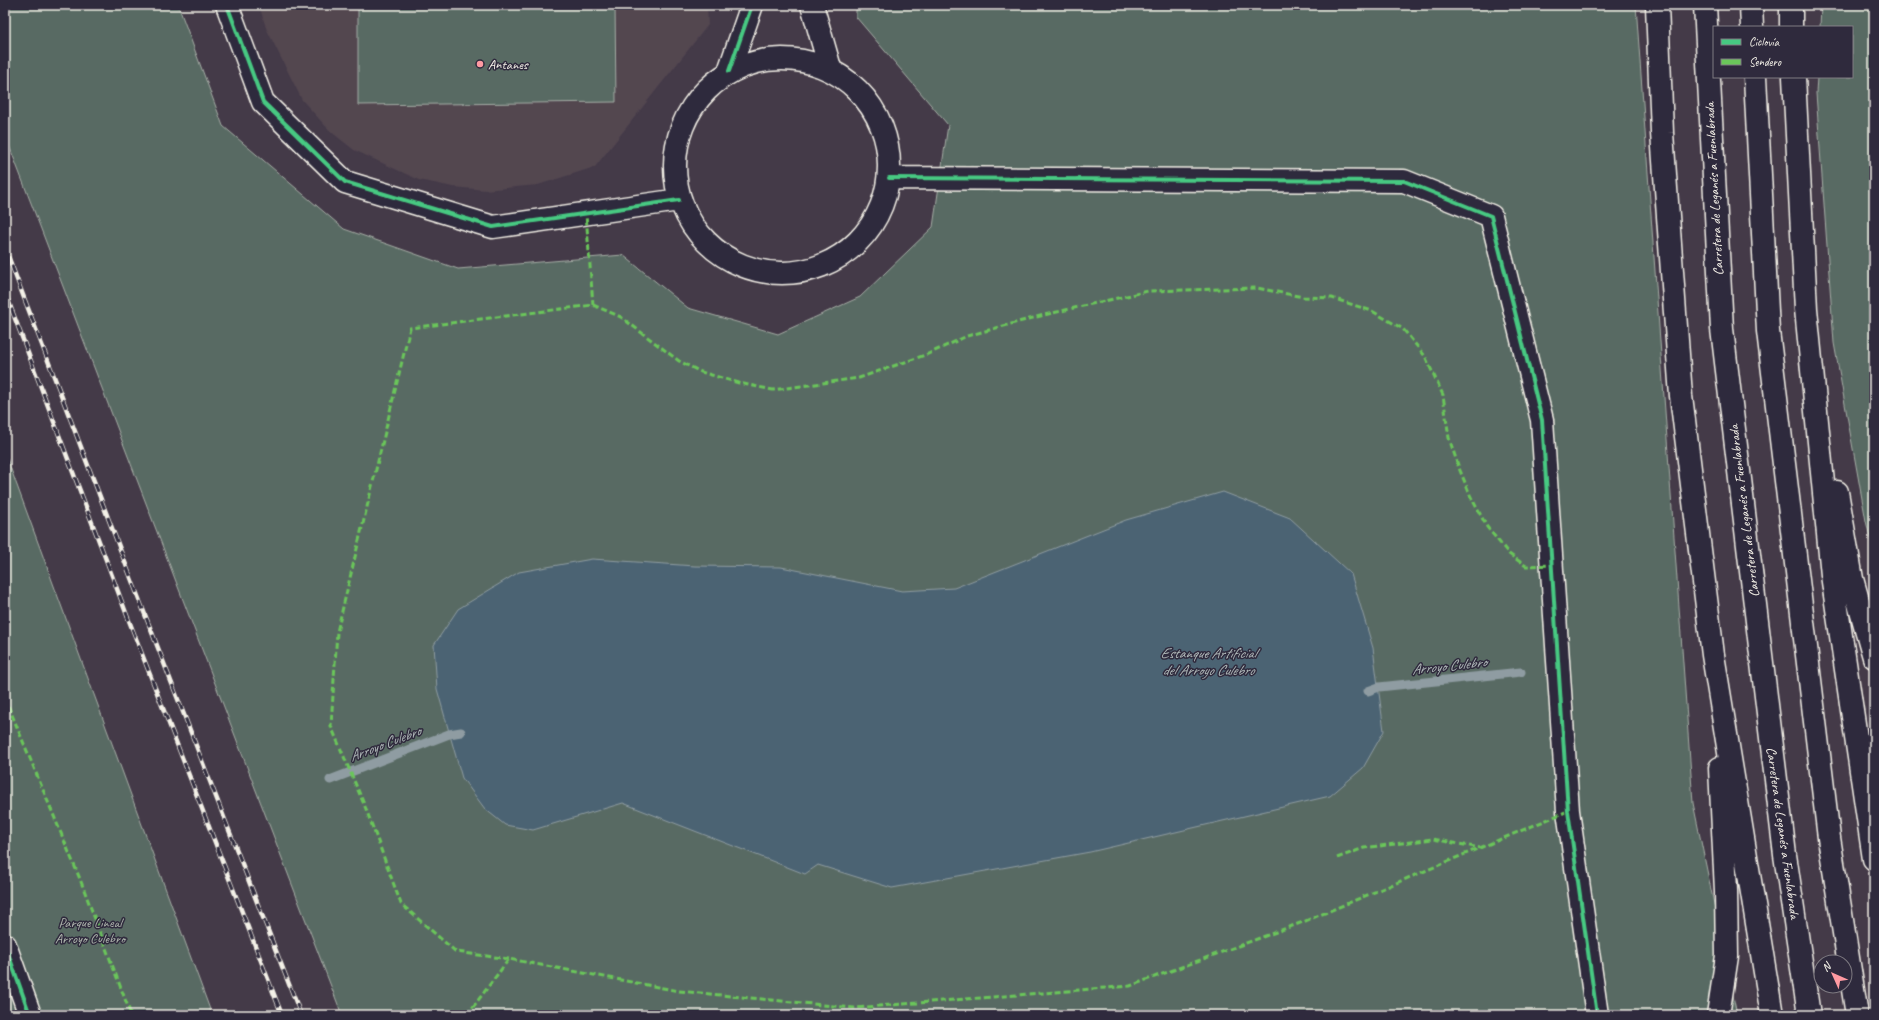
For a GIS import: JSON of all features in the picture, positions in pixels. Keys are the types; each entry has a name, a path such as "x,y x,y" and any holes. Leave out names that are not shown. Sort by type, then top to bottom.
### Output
{"main road":[{"path":"227,5 263,102 344,182 493,227 679,200"},
{"path":"729,71 752,5"},
{"path":"812,5 830,68"},
{"path":"1657,5 1662,133 1681,396 1714,655 1772,1015"},
{"name":"Carretera de Leganés a Fuenlabrada","path":"1705,5 1722,329 1785,855 1809,1015"},
{"path":"1751,5 1752,26"},
{"path":"797,58 830,68 857,88 877,114 888,145 889,178 879,213 857,243 828,264 792,273 756,271 723,257 696,232 679,200 674,163 681,127 700,95 729,71 762,59 797,58"},
{"path":"1755,78 1768,331 1829,838 1857,1015"},
{"path":"1794,78 1806,309 1832,575 1874,859"},
{"path":"889,178 1404,181 1491,216 1542,420 1568,811 1597,1015"},
{"path":"1806,309 1852,579 1874,657"},
{"path":"1714,655 1726,891 1727,956 1718,1015"},
{"path":"5,945 30,1015"}],"shaded area":[{"name":"Antanes","path":"259,5 707,5 708,25 595,167 538,185 485,190 453,187 419,180 354,150 330,131 302,100 266,28"}],"green space":[{"path":"5,5 178,5 223,126 344,229 458,269 623,255 688,308 778,334 860,297 933,227 948,125 856,17 856,5 1636,5 1693,803 1737,1015 342,1015 5,135"},
{"path":"358,5 615,5 616,102 358,105"},
{"path":"1821,5 1874,5 1874,554 1866,521 1834,343 1816,93 1817,78 1853,78 1853,26 1820,26"},
{"name":"Parque Lineal Arroyo Culebro","path":"5,453 212,1015 5,1015"}],"water":[{"name":"Estanque Artificial del Arroyo Culebro","path":"1223,492 1290,518 1351,574 1373,648 1384,731 1363,768 1330,796 1090,852 892,888 818,865 805,874 623,803 533,830 505,825 485,809 462,778 437,689 434,645 458,609 519,572 592,559 695,566 781,567 902,591 954,588 1126,520"}],"waterway":[{"name":"Arroyo Culebro","path":"1368,691 1379,687 1521,672"},
{"name":"Arroyo Culebro","path":"330,780 449,734 461,732"}],"railway":[{"path":"5,248 144,612 301,1015"},
{"path":"5,292 128,618 282,1015"}],"marked path":[{"path":"509,959 456,952 401,904 366,809 331,726 337,632 410,328 593,305 586,214"},
{"path":"593,305 621,317 679,361 701,372 739,383 773,390 859,378 928,354 967,336 1044,315 1148,291 1257,288 1303,297 1332,298 1372,311 1403,329 1425,356 1443,395 1449,438 1471,497 1487,527 1509,554 1526,566 1552,565"},
{"path":"5,698 80,879 131,1015"},
{"path":"467,1015 509,959 679,991 854,1008 1130,986 1303,922 1568,811"},
{"path":"1337,858 1364,848 1433,839 1480,848"}],"cycle path":[{"path":"227,5 263,102 345,182 493,227 679,200"},
{"path":"729,71 752,5"},
{"path":"889,178 1404,181 1491,216 1542,420 1568,811 1597,1015"},
{"path":"5,945 30,1015"}],"place":[{"name":"Antanes","path":"480,64"}]}
